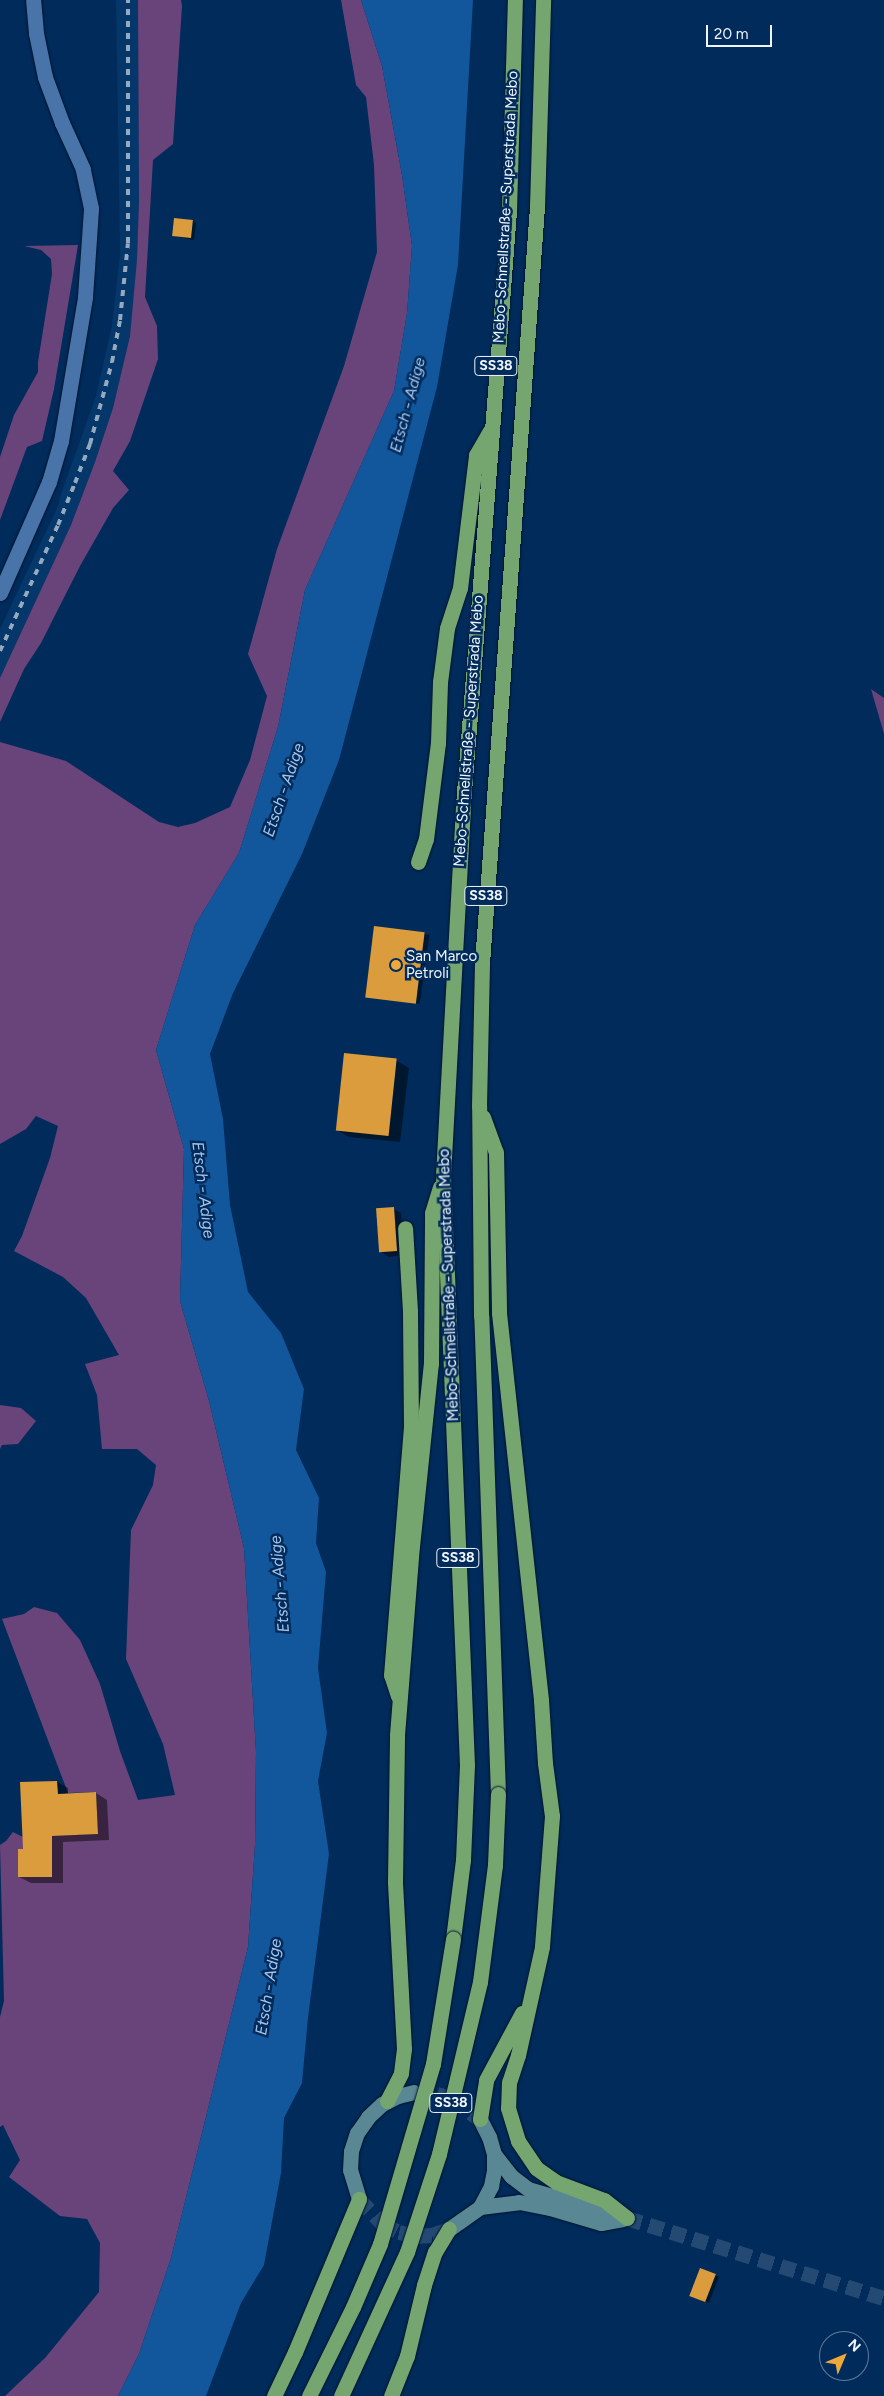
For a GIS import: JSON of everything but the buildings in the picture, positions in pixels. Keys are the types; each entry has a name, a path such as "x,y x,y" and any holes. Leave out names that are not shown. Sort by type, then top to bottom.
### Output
{"highway":[{"name":"Mebo-Schnellstraße - Superstrada Mebo","path":"309,2396 353,2307 380,2244 433,2064 453,1939 463,1860 467,1765 443,1176 463,805 509,211 515,0"},
{"name":"Mebo-Schnellstraße - Superstrada Mebo","path":"341,2396 406,2252 439,2154 480,1982 496,1865 498,1794 480,1316 479,1106 483,953 537,208 543,0"},
{"path":"418,862 426,839 438,744 440,682 448,628 460,588 476,455 492,427"},
{"path":"479,1106 496,1152 499,1313 552,1816 542,1947 518,2055 509,2082 508,2108 518,2141 536,2168 556,2182 604,2200 627,2218"},
{"path":"387,2101 401,2073 404,2049 395,1882 400,1702 411,1556 431,1364 432,1213 443,1176"},
{"path":"400,1702 390,1675 411,1427 410,1311 405,1228"},
{"path":"480,2119 486,2080 532,1994"},
{"path":"274,2396 295,2352 359,2199"},
{"path":"391,2396 407,2356 424,2285 435,2252 449,2229"}],"main road":[{"path":"359,2199 350,2170 352,2144 357,2133 368,2116 387,2101 414,2092"},
{"path":"449,2229 480,2207 491,2186 494,2154 480,2119"},
{"path":"494,2154 511,2176 528,2189 627,2218"},
{"path":"480,2207 519,2202 601,2223 627,2218"}],"street":[{"path":"0,593 49,482 61,441 85,297 91,208 83,169 62,123 45,77 36,33 33,0"}],"shaded area":[{"path":"116,0 138,0 139,200 137,259 130,336 113,408 95,462 71,525 0,678 0,629 59,504 96,396 112,325 120,254"},
{"path":"138,0 181,0 182,6 173,144 153,160 145,297 157,326 158,359 130,441 113,471 129,490 113,508 80,566 41,643 24,669 0,722 0,678 71,525 95,462 113,408 130,336 137,259 139,200"},
{"path":"341,0 361,0 382,66 402,175 412,246 407,313 394,391 305,590 278,727 239,853 195,925 156,1050 184,1149 180,1301 209,1401 244,1548 256,1752 255,1845 248,1947 171,2258 139,2354 118,2396 5,2396 45,2358 99,2292 100,2243 87,2219 60,2216 9,2177 20,2160 3,2125 0,2127 0,2017 4,2001 0,1845 13,1832 23,1837 98,1834 96,1792 68,1793 2,1619 24,1614 34,1607 57,1613 80,1640 100,1684 120,1751 138,1800 175,1795 163,1744 126,1659 131,1530 153,1485 156,1465 137,1449 102,1449 97,1395 85,1364 119,1355 86,1298 63,1277 14,1251 22,1236 50,1158 58,1126 36,1116 26,1129 0,1144 0,742 66,761 159,822 178,827 195,823 230,807 250,760 267,696 248,654 277,549 344,366 377,252 374,165 366,97 356,85"},
{"path":"78,245 54,389 42,441 27,447 0,520 0,457 14,415 38,372 52,274 51,259 41,250 24,246"},
{"path":"871,689 884,698 884,734"},
{"path":"0,1405 21,1408 36,1421 18,1444 2,1445 0,1449"}],"water":[{"name":"Etsch - Adige","path":"361,0 473,0 458,265 437,387 339,760 302,854 233,993 210,1054 223,1119 230,1205 248,1292 281,1333 304,1389 296,1450 319,1498 316,1543 326,1572 318,1668 327,1733 318,1781 329,1854 308,2018 302,2083 284,2118 281,2173 264,2265 241,2303 206,2396 118,2396 139,2354 171,2258 248,1947 255,1845 256,1752 244,1548 209,1401 180,1301 184,1149 156,1050 195,925 239,853 278,727 305,590 394,391 407,313 412,246 402,175 382,66"}],"tunnel":[{"path":"414,2092 437,2094 453,2099 480,2119"},
{"path":"359,2199 383,2224 399,2232 417,2236 432,2235 449,2229"},
{"path":"627,2218 884,2298"}],"railway":[{"path":"0,651 58,525 75,483 90,444 112,362 120,320 128,243 128,0"}],"place":[{"name":"San Marco Petroli","path":"396,965"}]}
